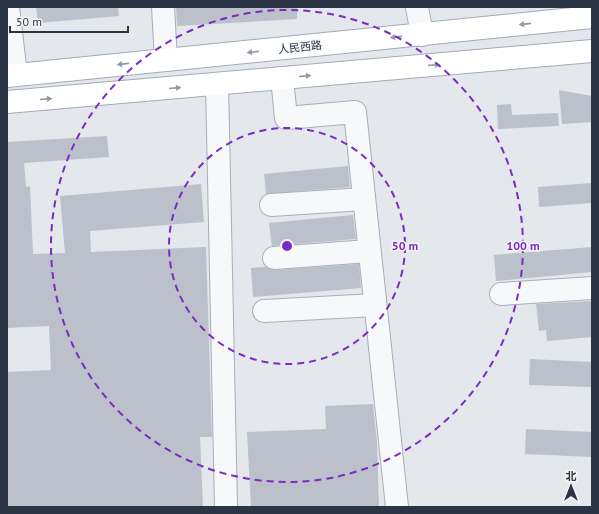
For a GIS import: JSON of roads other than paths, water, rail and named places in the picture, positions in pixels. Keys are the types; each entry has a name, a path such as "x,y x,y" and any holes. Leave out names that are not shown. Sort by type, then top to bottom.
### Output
{"main road":[{"name":"人民西路","path":"12,75 422,35 557,14 592,17"},
{"path":"7,102 592,51"}],"street":[{"path":"8,7 12,75"},
{"path":"163,7 166,60"},
{"path":"417,7 422,35"},
{"path":"282,78 286,118 355,112 397,507"},
{"path":"218,84 226,507"},
{"path":"271,205 364,199"},
{"path":"274,258 370,251"},
{"path":"500,294 592,288"},
{"path":"264,311 375,305"}]}
